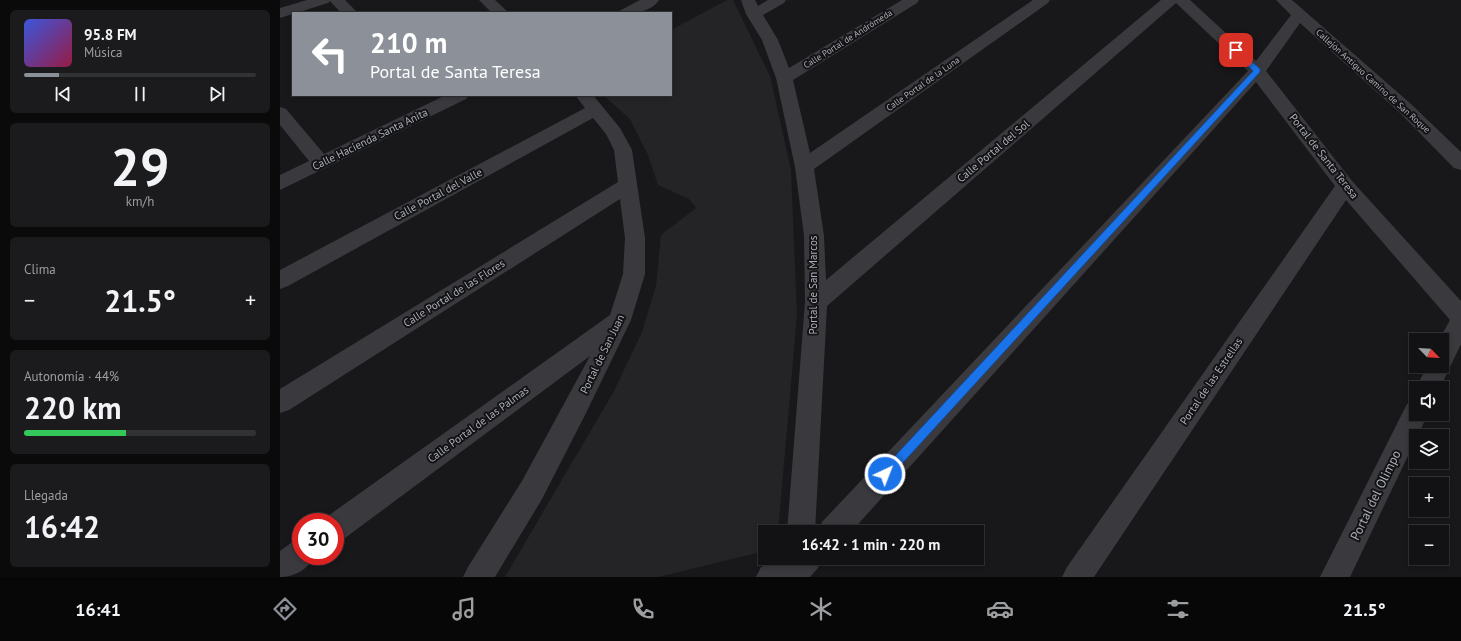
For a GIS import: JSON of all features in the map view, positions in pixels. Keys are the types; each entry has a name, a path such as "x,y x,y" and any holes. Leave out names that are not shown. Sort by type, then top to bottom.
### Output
{"street":[{"path":"280,13 323,0"},
{"path":"337,0 349,12"},
{"path":"486,0 500,12"},
{"path":"631,7 652,0"},
{"path":"751,7 779,0"},
{"name":"Calle Portal de Andrómeda","path":"784,78 912,0"},
{"name":"Calle Portal de la Luna","path":"804,167 1043,0"},
{"name":"Calle Portal del Sol","path":"816,302 1170,0"},
{"name":"Portal de Santa Teresa","path":"1182,0 1257,71 1346,186 1461,317"},
{"name":"Callejón Antiguo Camino de San Roque","path":"1283,0 1405,108 1461,163"},
{"name":"Portal de San Marcos","path":"751,7 770,40 784,78 804,167 814,236 816,302 801,525"},
{"path":"838,525 1257,71 1299,14"},
{"name":"Calle Hacienda Santa Anita","path":"280,183 321,163 435,100 455,96"},
{"name":"Portal de San Juan","path":"478,577 532,490 620,320 634,274 635,238 623,150 614,132 590,102"},
{"name":"Calle Portal del Valle","path":"280,280 590,102"},
{"path":"280,113 321,163"},
{"name":"Calle Portal de las Flores","path":"280,402 628,185"},
{"name":"Portal de las Estrellas","path":"1077,577 1346,186"},
{"name":"Calle Portal de las Palmas","path":"344,521 620,320"},
{"path":"1449,345 1461,320"},
{"name":"Portal del Olimpo","path":"1335,577 1412,421"},
{"path":"280,568 292,559"},
{"path":"771,577 801,566"}],"shaded area":[{"path":"727,0 733,0 770,76 791,170 797,315 779,525 758,525 758,553 658,577 505,577 614,391 642,332 656,286 661,235 696,208 689,199 658,185 648,155 630,119 604,96 672,96 672,29"}],"route":[{"path":"885,474 1257,71 1236,50"}]}
